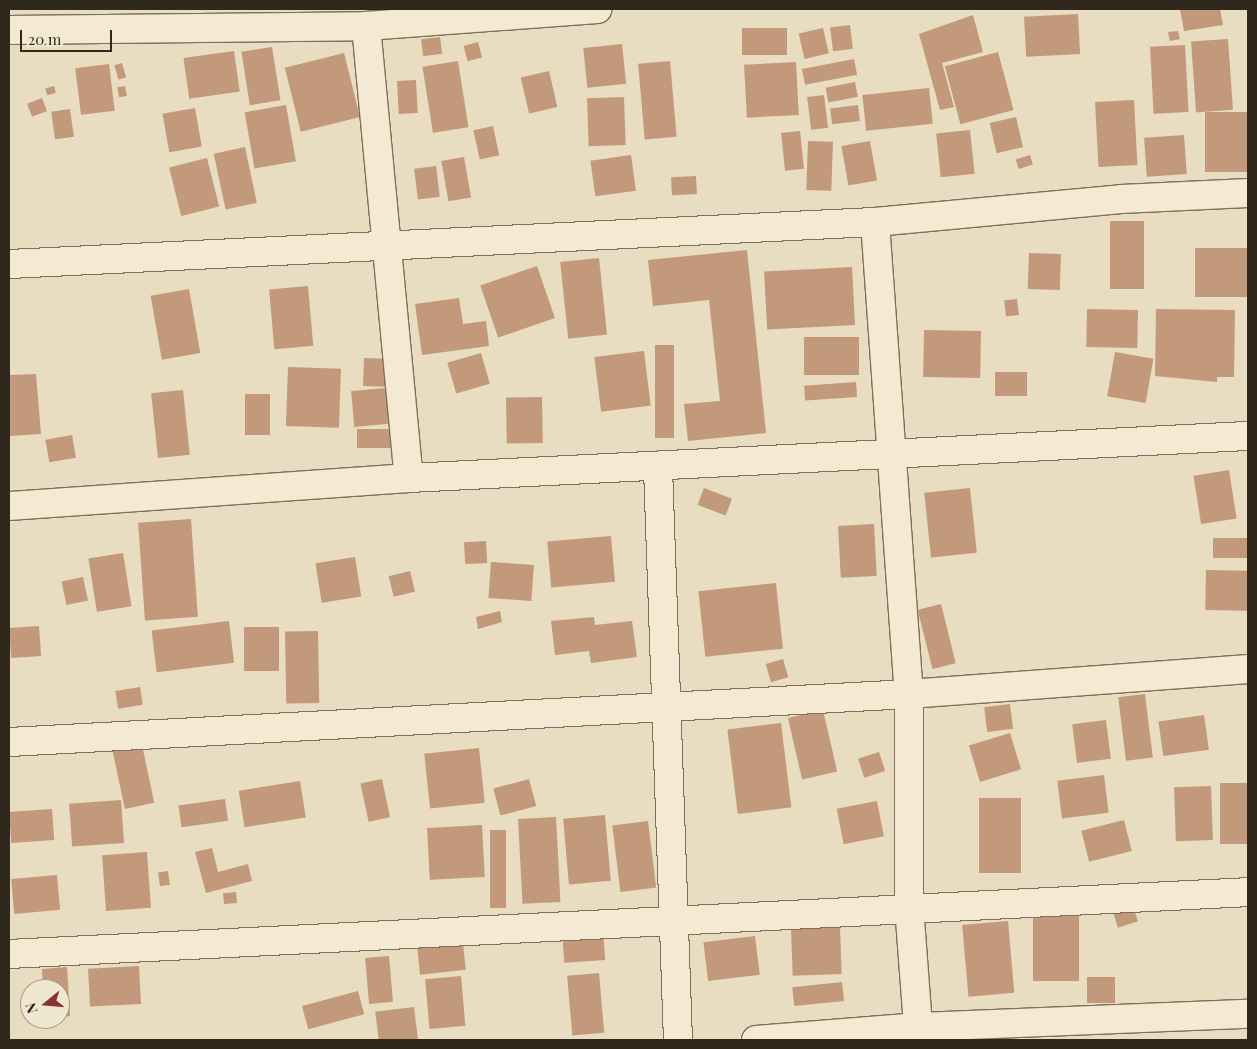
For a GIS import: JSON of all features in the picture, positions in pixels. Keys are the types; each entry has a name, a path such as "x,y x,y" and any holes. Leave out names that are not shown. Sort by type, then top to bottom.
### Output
{"street":[{"path":"9,30 366,26 523,11 597,9"},
{"path":"366,26 385,244 409,478"},
{"path":"9,264 385,244 875,222 1121,199 1248,193"},
{"path":"875,222 888,454 909,694 909,906 919,1033"},
{"path":"9,506 409,478 658,468 888,454 1248,436"},
{"path":"658,468 669,705 678,1040"},
{"path":"9,742 669,705 909,694 1248,670"},
{"path":"9,954 909,906 1248,892"},
{"path":"756,1040 919,1033 1248,1014"}],"building":[{"path":"1180,9 1220,9 1223,25 1184,31"},
{"path":"1078,14 1080,54 1026,57 1024,17"},
{"path":"973,15 983,52 942,63 954,107 940,110 919,34"},
{"path":"850,25 853,49 833,51 830,27"},
{"path":"742,28 787,28 787,55 742,55"},
{"path":"823,28 829,53 804,59 799,34"},
{"path":"1178,31 1180,39 1170,41 1168,32"},
{"path":"440,37 442,54 423,56 421,39"},
{"path":"1228,39 1233,110 1196,112 1191,42"},
{"path":"478,42 482,57 468,61 464,46"},
{"path":"622,44 626,84 587,88 583,48"},
{"path":"1185,45 1189,112 1154,114 1150,47"},
{"path":"272,47 280,100 250,105 241,52"},
{"path":"234,51 240,92 189,99 183,58"},
{"path":"998,52 1014,110 960,124 945,66"},
{"path":"344,53 360,117 301,132 285,68"},
{"path":"854,59 857,75 805,85 802,69"},
{"path":"458,61 468,127 433,133 422,67"},
{"path":"670,61 677,137 645,139 638,64"},
{"path":"796,62 799,115 747,118 744,65"},
{"path":"122,63 126,77 118,80 114,65"},
{"path":"109,64 115,111 81,115 75,68"},
{"path":"549,71 557,107 529,114 521,78"},
{"path":"416,80 418,113 399,114 397,81"},
{"path":"855,82 858,97 828,102 826,88"},
{"path":"54,86 56,93 47,95 45,88"},
{"path":"125,86 127,96 119,97 117,88"},
{"path":"929,88 933,124 866,131 862,95"},
{"path":"824,95 828,128 811,130 807,97"},
{"path":"624,97 626,145 589,146 587,98"},
{"path":"42,98 47,111 32,117 27,104"},
{"path":"1134,100 1137,165 1098,167 1095,102"},
{"path":"286,105 296,161 255,168 245,112"},
{"path":"858,105 860,121 832,124 830,108"},
{"path":"195,108 202,146 169,152 163,114"},
{"path":"70,109 74,137 55,139 51,112"},
{"path":"1205,112 1248,112 1248,172 1205,172"},
{"path":"1016,117 1023,147 997,153 990,123"},
{"path":"493,126 499,155 480,160 473,130"},
{"path":"970,130 975,174 941,177 936,134"},
{"path":"800,131 804,169 785,171 781,133"},
{"path":"1184,135 1187,174 1147,177 1144,138"},
{"path":"808,141 833,142 831,191 806,190"},
{"path":"870,141 877,180 848,185 841,146"},
{"path":"245,147 257,203 226,209 214,154"},
{"path":"631,155 636,191 595,196 590,161"},
{"path":"1030,155 1033,165 1019,169 1016,159"},
{"path":"464,157 471,197 448,201 441,161"},
{"path":"207,158 219,207 181,216 169,167"},
{"path":"436,166 440,197 418,199 414,169"},
{"path":"696,176 697,194 672,195 671,177"},
{"path":"1110,221 1144,221 1144,289 1110,289"},
{"path":"1195,248 1248,248 1248,297 1195,297"},
{"path":"747,250 766,433 688,441 684,404 720,401 709,300 653,306 648,260"},
{"path":"1029,253 1061,254 1060,290 1028,289"},
{"path":"599,258 607,335 568,339 560,262"},
{"path":"537,266 555,318 498,338 480,286"},
{"path":"852,267 855,325 767,330 764,272"},
{"path":"308,286 313,346 274,349 269,289"},
{"path":"189,289 200,353 162,360 151,296"},
{"path":"459,298 463,324 486,321 489,346 422,355 415,304"},
{"path":"1017,299 1019,315 1006,316 1004,301"},
{"path":"1087,309 1138,310 1137,348 1086,347"},
{"path":"1156,309 1235,310 1234,377 1217,377 1217,382 1155,376"},
{"path":"924,330 981,331 980,378 923,377"},
{"path":"804,337 859,337 859,375 804,375"},
{"path":"655,345 674,345 674,438 655,438"},
{"path":"644,351 651,406 601,412 594,357"},
{"path":"1115,352 1153,359 1146,403 1107,396"},
{"path":"481,353 490,384 456,393 447,363"},
{"path":"364,358 388,359 387,387 363,386"},
{"path":"288,367 341,369 339,428 286,426"},
{"path":"995,372 1027,372 1027,396 995,396"},
{"path":"36,374 41,434 9,436 9,375"},
{"path":"856,382 857,397 805,401 804,386"},
{"path":"386,388 389,424 354,427 351,391"},
{"path":"183,390 190,455 158,458 151,393"},
{"path":"245,394 270,394 270,435 245,435"},
{"path":"542,397 543,443 507,444 506,398"},
{"path":"357,429 390,429 390,448 357,448"},
{"path":"72,435 76,458 49,462 45,440"},
{"path":"1229,470 1237,518 1201,524 1193,476"},
{"path":"704,488 732,499 726,516 698,505"},
{"path":"970,488 977,553 931,557 924,493"},
{"path":"191,519 198,617 145,620 138,523"},
{"path":"874,524 877,576 841,578 838,526"},
{"path":"611,536 615,582 551,587 547,542"},
{"path":"1213,538 1248,538 1248,558 1213,558"},
{"path":"486,541 487,563 465,564 464,542"},
{"path":"123,553 131,606 97,612 88,558"},
{"path":"355,557 361,597 322,603 315,563"},
{"path":"491,562 534,565 531,601 488,598"},
{"path":"1206,570 1248,571 1247,611 1205,610"},
{"path":"410,571 415,591 394,597 389,576"},
{"path":"83,577 88,600 66,605 61,582"},
{"path":"776,583 783,649 705,657 698,591"},
{"path":"941,604 956,663 932,669 918,610"},
{"path":"500,611 502,622 478,629 476,617"},
{"path":"594,617 595,625 632,621 637,657 591,663 589,651 555,655 551,621"},
{"path":"229,621 234,663 157,672 152,631"},
{"path":"39,626 41,656 11,658 9,628"},
{"path":"244,627 279,627 279,671 244,671"},
{"path":"318,631 319,703 286,704 285,632"},
{"path":"783,659 788,677 771,682 766,664"},
{"path":"140,687 143,705 118,709 115,691"},
{"path":"1145,694 1153,758 1126,761 1118,697"},
{"path":"1010,704 1013,729 987,732 984,707"},
{"path":"823,710 837,771 802,779 788,718"},
{"path":"1204,715 1209,750 1163,756 1158,721"},
{"path":"1106,720 1111,759 1077,763 1072,724"},
{"path":"781,723 791,807 738,814 727,730"},
{"path":"1010,733 1021,769 980,782 969,746"},
{"path":"142,745 154,803 125,809 113,751"},
{"path":"479,748 485,803 430,808 424,754"},
{"path":"879,752 885,771 864,778 858,759"},
{"path":"1104,775 1109,813 1062,818 1057,781"},
{"path":"382,779 390,817 369,822 360,784"},
{"path":"529,779 536,806 501,816 493,789"},
{"path":"300,781 306,818 245,827 239,791"},
{"path":"1220,783 1248,783 1248,844 1220,844"},
{"path":"1211,786 1213,840 1176,841 1174,787"},
{"path":"979,798 1021,798 1021,873 979,873"},
{"path":"225,799 228,821 182,827 178,806"},
{"path":"121,800 124,843 72,847 69,804"},
{"path":"877,801 884,836 844,844 837,809"},
{"path":"52,809 54,840 11,843 9,812"},
{"path":"605,815 611,881 569,884 563,819"},
{"path":"556,817 560,902 523,904 518,819"},
{"path":"1124,820 1132,851 1089,862 1081,831"},
{"path":"648,821 656,888 620,892 612,825"},
{"path":"482,825 485,877 430,880 427,828"},
{"path":"490,830 506,830 506,908 490,908"},
{"path":"212,848 218,872 248,864 252,881 206,893 195,852"},
{"path":"147,852 151,908 106,911 102,855"},
{"path":"168,871 170,885 160,886 158,872"},
{"path":"57,875 60,910 14,914 11,879"},
{"path":"236,892 237,903 224,904 223,893"},
{"path":"1133,906 1138,921 1118,928 1113,912"},
{"path":"1033,913 1079,913 1079,981 1033,981"},
{"path":"1008,921 1014,993 968,997 962,925"},
{"path":"840,927 842,974 793,976 791,929"},
{"path":"603,929 605,960 564,963 562,932"},
{"path":"755,936 760,975 708,981 703,942"},
{"path":"463,943 466,970 420,975 417,948"},
{"path":"389,956 393,1002 369,1004 365,958"},
{"path":"139,966 141,1004 90,1007 88,969"},
{"path":"67,967 68,979 42,979 42,969"},
{"path":"599,973 604,1033 572,1036 567,976"},
{"path":"461,976 465,1026 429,1029 425,979"},
{"path":"1087,977 1115,977 1115,1003 1087,1003"},
{"path":"842,982 844,1001 794,1006 792,987"},
{"path":"358,991 364,1014 308,1029 302,1006"},
{"path":"414,1007 418,1040 379,1040 375,1012"}]}
